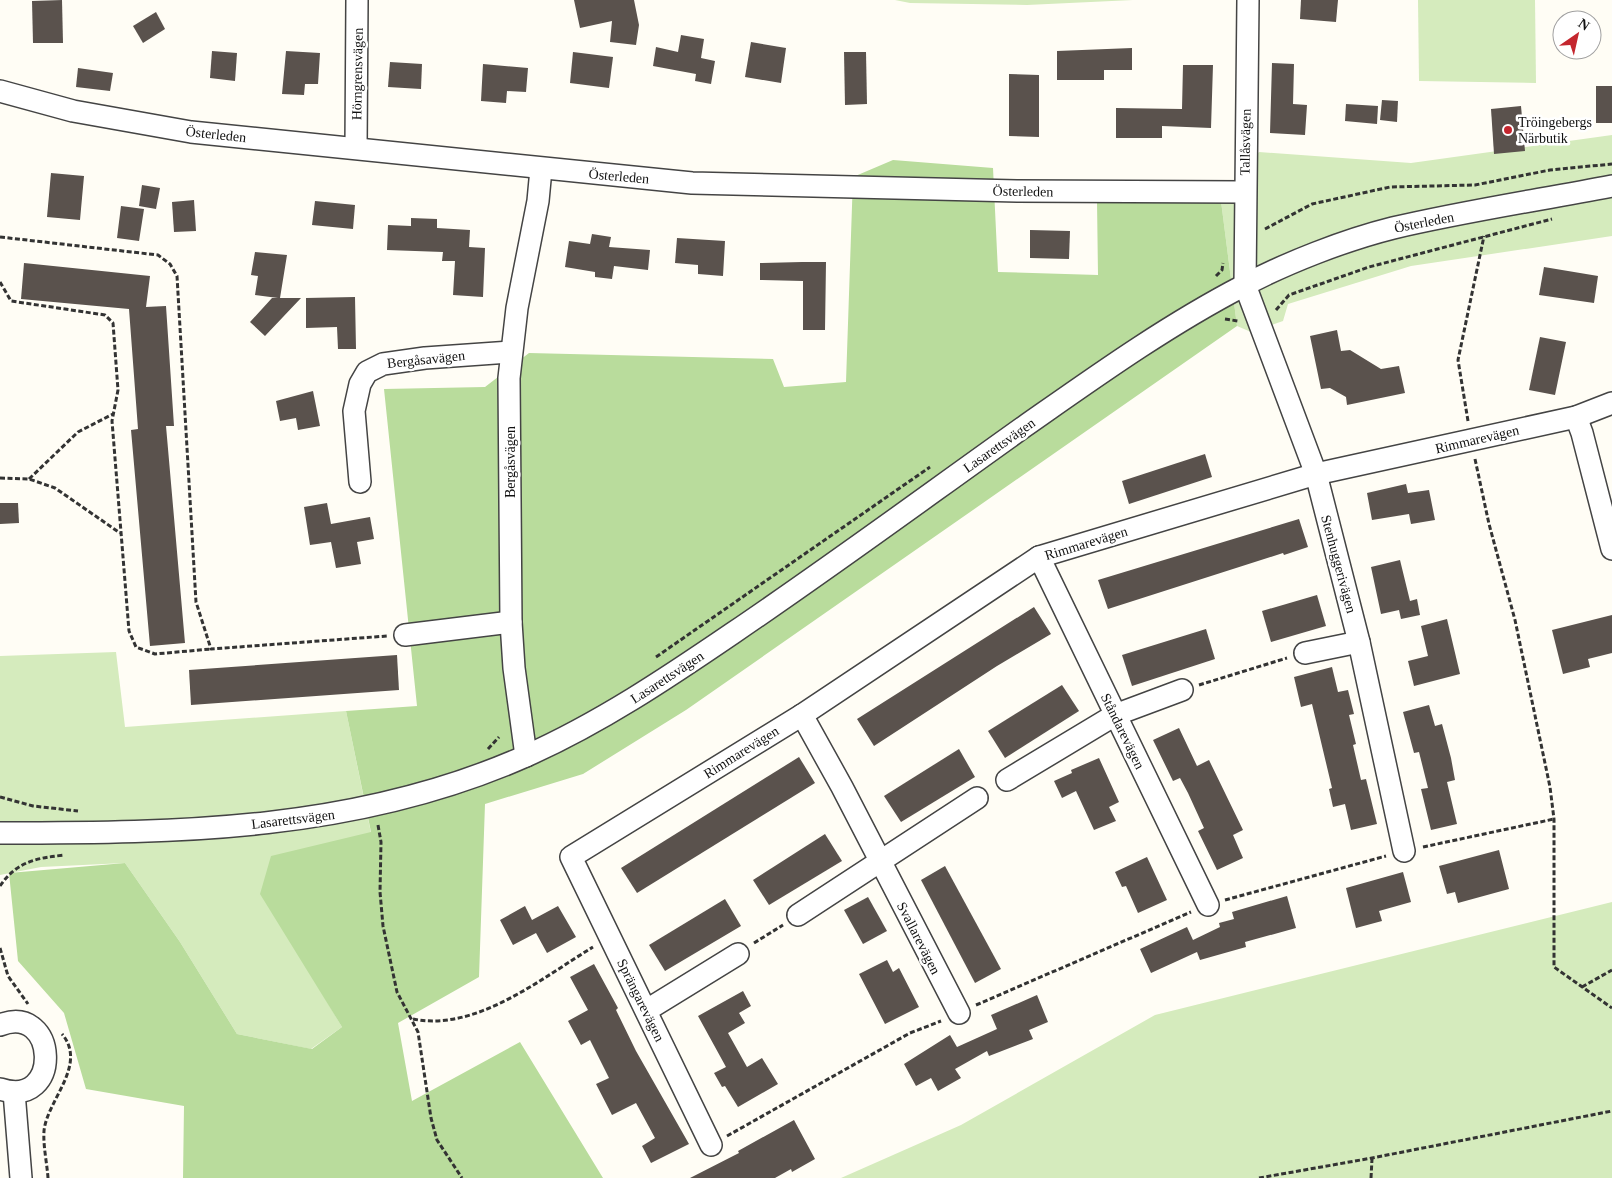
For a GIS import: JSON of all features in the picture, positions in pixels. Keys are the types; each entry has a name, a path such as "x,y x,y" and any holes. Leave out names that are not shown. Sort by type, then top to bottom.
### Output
{"street":[{"name":"Hörngrensvägen","path":"356,148 357,0"},
{"name":"Tallåsvägen","path":"1244,285 1248,0"},
{"name":"Österleden","path":"0,91 73,111 191,132 692,183 1008,190 1244,192"},
{"name":"Bergåsvägen","path":"526,756 514,668 511,622 510,352 538,201 541,169"},
{"name":"Österleden","path":"1244,285 1331,248 1391,229 1612,186"},
{"name":"Stenhuggerivägen","path":"1244,285 1316,474 1359,642 1404,852"},
{"name":"Lasarettsvägen","path":"0,833 223,828 289,822 358,810 408,798 526,756 600,720 662,682 806,584 1107,368 1244,285"},
{"name":"Bergåsavägen","path":"360,482 354,411 360,384 367,372 383,364 425,358 510,352"},
{"name":"Rimmarevägen","path":"570,857 802,715 1040,557 1316,474 1576,417 1612,403"},
{"path":"1576,417 1582,433 1612,548"},
{"name":"Ståndarevägen","path":"1040,557 1208,905"},
{"path":"405,635 511,622"},
{"path":"1305,653 1359,642"},
{"path":"1007,780 1115,715 1182,690"},
{"name":"Svallarevägen","path":"802,715 842,787 958,1014"},
{"path":"798,915 978,798"},
{"name":"Sprängarevägen","path":"570,857 647,1010 711,1144"},
{"path":"647,1010 738,954"},
{"path":"1,1021 16,1023 32,1029 45,1044 47,1056 45,1069 38,1081 28,1088 7,1091 21,1178"}],"path":[{"path":"1210,282 1222,270 1225,254 1244,240 1312,204 1390,187 1475,186 1550,170 1612,164"},
{"path":"1222,319 1247,322 1258,320 1272,314 1289,295 1370,267 1559,218"},
{"path":"1484,236 1458,360 1471,440 1488,524 1515,620 1550,787 1554,820 1554,967 1612,1008"},
{"path":"0,237 158,255 170,264 177,276 196,602 211,649"},
{"path":"0,282 11,301 105,315 113,323 118,390 112,421 129,631 136,647 155,654 405,635"},
{"path":"29,479 78,432 113,414"},
{"path":"649,663 935,463"},
{"path":"0,478 29,479 55,488 121,533"},
{"path":"1182,690 1305,653"},
{"path":"487,750 499,737"},
{"path":"0,797 33,806 86,811"},
{"path":"711,1144 910,1033 1208,905 1404,852 1554,820"},
{"path":"378,825 381,842 380,892 383,926 398,992 403,1006 413,1018 418,1032 431,1118 437,1140 462,1178"},
{"path":"0,886 9,873"},
{"path":"738,954 798,915"},
{"path":"413,1018 444,1021 490,1008 610,937"},
{"path":"1582,987 1612,970"},
{"path":"1259,1178 1612,1111"},
{"path":"1371,1178 1372,1158"}],"green space":[{"path":"895,0 1133,0 1027,5 910,3"},
{"path":"1418,0 1535,0 1536,83 1419,81"},
{"path":"1612,135 1612,236 1411,266 1288,304 1283,321 1251,332 1237,326 1221,201 1259,152 1411,163"},
{"path":"893,160 993,168 998,272 1098,275 1097,201 1221,201 1237,326 686,710 583,774 485,804 479,977 398,1023 412,1101 520,1042 603,1178 183,1178 184,1106 86,1089 64,1013 18,961 9,873 125,863 180,942 237,1034 312,1049 342,1027 260,894 271,856 371,832 346,711 417,706 384,389 485,387 529,353 773,359 784,387 846,382 853,177"},
{"path":"116,652 125,727 346,711 371,833 304,963 342,1027 311,1049 237,1034 180,942 125,863 41,867 0,875 0,656"},
{"path":"1612,902 1612,1178 841,1178 961,1125 1155,1015"}],"building":[{"path":"62,0 63,43 33,43 32,1"},
{"path":"574,0 634,0 639,25 636,45 610,42 612,21 580,28"},
{"path":"1301,0 1338,0 1336,22 1300,19"},
{"path":"156,12 165,29 143,43 133,26"},
{"path":"681,35 704,39 701,58 715,61 711,84 695,81 696,74 653,66 656,47 678,52"},
{"path":"751,42 786,48 781,83 745,77"},
{"path":"1132,48 1132,70 1104,70 1104,80 1057,80 1057,51"},
{"path":"212,51 237,53 235,81 210,78"},
{"path":"286,51 320,53 318,84 305,84 304,95 282,94"},
{"path":"573,52 613,57 609,88 570,83"},
{"path":"844,52 866,52 867,104 845,105"},
{"path":"390,62 422,64 421,89 388,87"},
{"path":"1272,63 1294,64 1293,104 1307,105 1305,135 1270,133"},
{"path":"483,64 528,68 526,92 507,91 506,103 481,101"},
{"path":"1183,65 1213,65 1211,128 1162,126 1162,138 1116,138 1116,108 1182,109"},
{"path":"78,68 113,73 110,91 76,87"},
{"path":"1009,74 1039,75 1039,137 1009,136"},
{"path":"1596,86 1612,86 1612,123 1596,123"},
{"path":"1382,100 1398,101 1397,122 1380,120"},
{"path":"1346,104 1378,106 1377,124 1345,121"},
{"name":"Tröingebergs Närbutik","path":"1521,106 1525,151 1494,154 1491,109"},
{"path":"51,173 84,176 80,220 47,217"},
{"path":"142,185 160,188 156,209 139,206"},
{"path":"194,200 196,231 174,232 172,202"},
{"path":"315,201 355,205 353,229 312,225"},
{"path":"121,206 144,209 139,241 117,238"},
{"path":"411,218 437,219 437,228 470,230 469,247 485,248 483,297 453,295 455,261 442,261 443,252 387,250 388,225 411,226"},
{"path":"1030,230 1070,231 1069,259 1030,258"},
{"path":"592,234 611,237 609,247 650,250 648,270 614,266 612,279 595,277 595,272 565,267 569,241 590,244"},
{"path":"677,238 725,241 723,276 698,274 698,265 675,263"},
{"path":"255,252 287,255 280,298 301,298 265,336 250,322 272,298 278,298 255,295 258,276 251,275"},
{"path":"826,262 825,330 803,330 803,281 760,280 760,263"},
{"path":"24,263 150,276 146,307 166,306 174,426 166,426 185,643 150,646 131,430 138,429 129,309 21,299"},
{"path":"1544,267 1598,276 1594,303 1539,295"},
{"path":"355,297 356,349 338,349 337,327 306,328 306,298"},
{"path":"1337,330 1341,351 1350,350 1381,369 1399,366 1405,393 1347,405 1346,397 1330,388 1321,389 1310,336"},
{"path":"1540,337 1566,342 1555,395 1529,390"},
{"path":"313,391 320,426 298,430 296,418 280,421 276,401"},
{"path":"1205,454 1212,477 1129,504 1122,481"},
{"path":"1406,484 1408,493 1429,490 1435,520 1411,524 1409,514 1372,520 1367,493"},
{"path":"0,503 18,503 19,523 0,524"},
{"path":"327,503 331,524 370,517 374,539 357,542 361,564 336,568 331,542 310,545 304,507"},
{"path":"1299,519 1308,547 1284,555 1283,553 1108,609 1098,580"},
{"path":"1400,560 1410,601 1417,599 1420,615 1401,619 1399,610 1381,614 1371,567"},
{"path":"1317,595 1326,626 1271,642 1262,611"},
{"path":"1034,607 1051,634 997,666 874,746 857,719"},
{"path":"1612,615 1612,653 1588,659 1590,667 1563,674 1552,630"},
{"path":"1447,619 1460,674 1414,686 1408,661 1428,656 1421,626"},
{"path":"1206,629 1215,659 1132,686 1122,655"},
{"path":"397,655 399,690 191,705 189,670"},
{"path":"1332,667 1338,692 1348,690 1354,714 1349,715 1356,744 1353,745 1361,780 1366,779 1377,824 1351,830 1345,804 1333,807 1329,789 1332,788 1312,704 1301,707 1294,677"},
{"path":"1062,685 1079,711 1005,758 988,731"},
{"path":"1429,705 1435,726 1442,724 1451,758 1455,780 1447,782 1457,824 1431,830 1421,789 1428,788 1419,752 1414,753 1403,712"},
{"path":"1179,728 1197,766 1209,760 1243,830 1233,835 1243,858 1217,870 1198,831 1204,828 1188,793 1180,778 1173,781 1153,740"},
{"path":"959,749 975,777 901,822 884,796"},
{"path":"799,757 815,783 637,893 621,868"},
{"path":"1099,758 1119,802 1109,807 1116,821 1094,830 1076,791 1062,798 1054,781 1072,773 1071,770"},
{"path":"825,834 842,861 769,905 753,880"},
{"path":"1499,850 1509,889 1458,903 1455,892 1447,894 1439,866"},
{"path":"1147,857 1167,900 1138,913 1126,886 1122,887 1115,872"},
{"path":"945,866 1001,969 975,983 921,880"},
{"path":"1403,872 1411,902 1379,911 1382,921 1356,928 1346,888"},
{"path":"1287,896 1296,928 1245,942 1246,947 1200,960 1197,952 1151,973 1140,949 1187,927 1193,940 1220,927 1219,923 1234,919 1232,912"},
{"path":"868,897 887,931 863,944 844,910"},
{"path":"725,899 741,926 665,971 649,945"},
{"path":"525,906 532,920 558,906 576,937 547,953 536,933 513,945 500,920"},
{"path":"887,960 893,972 899,968 919,1007 885,1024 859,974"},
{"path":"594,964 618,1008 616,1010 636,1051 689,1144 651,1163 642,1146 655,1138 636,1103 612,1115 596,1084 609,1078 590,1040 581,1045 568,1021 588,1010 570,977"},
{"path":"743,991 751,1006 739,1013 745,1023 728,1033 747,1067 762,1058 778,1084 738,1107 725,1086 722,1087 714,1073 726,1067 698,1016"},
{"path":"1037,995 1048,1022 1029,1030 1033,1039 989,1056 987,1051 955,1069 961,1078 938,1091 931,1078 916,1086 904,1064 950,1035 957,1047 997,1029 991,1015"},
{"path":"794,1120 815,1159 792,1172 791,1169 775,1178 690,1178 739,1153 738,1151"}],"place":[{"name":"Tröingebergs Närbutik","path":"1508,130"}]}
